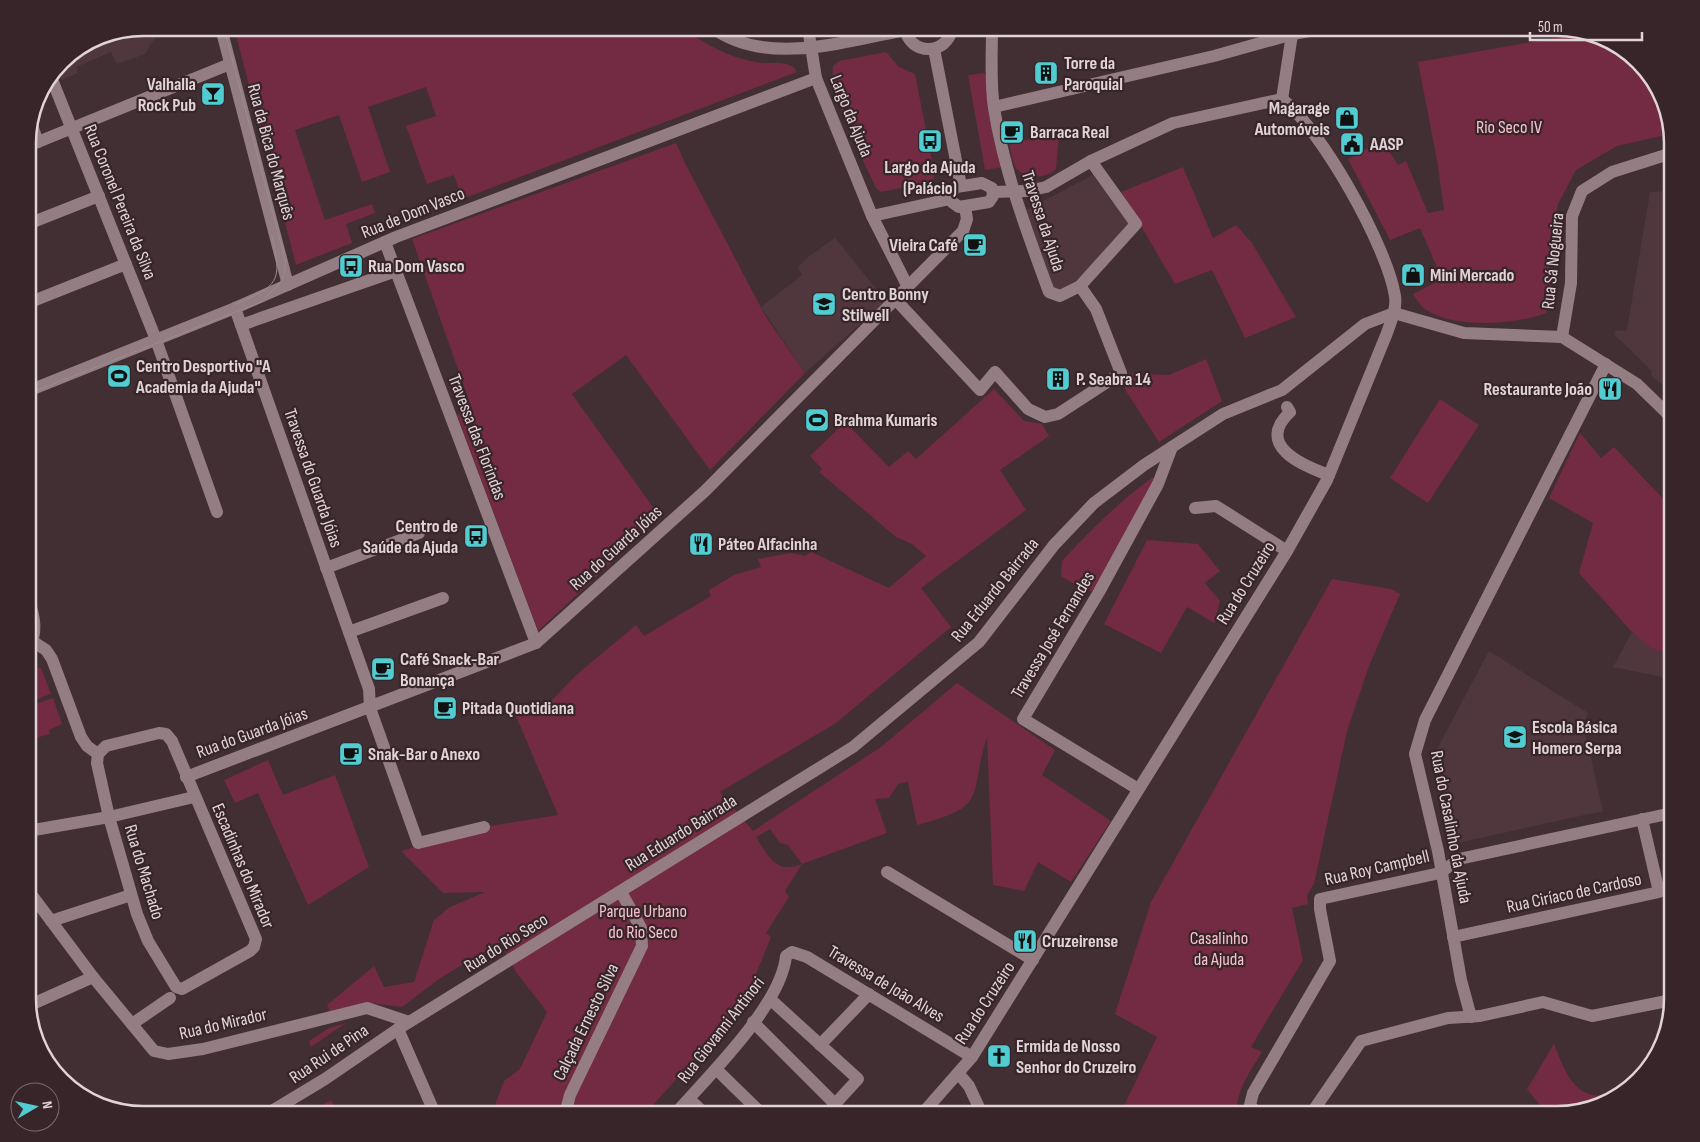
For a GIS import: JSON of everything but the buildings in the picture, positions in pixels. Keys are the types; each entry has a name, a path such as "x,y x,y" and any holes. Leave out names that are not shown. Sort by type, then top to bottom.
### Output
{"street":[{"name":"Rua da Bica do Marquês","path":"223,36 288,285"},
{"path":"728,36 737,41 784,49 811,47 868,36"},
{"name":"Largo da Ajuda","path":"809,36 816,78 872,216 908,287"},
{"path":"908,36 916,46 925,50 934,49 948,40 949,36"},
{"name":"Travessa da Ajuda","path":"992,36 994,107 1014,192 1049,292 1060,296 1080,286 1136,224 1091,161"},
{"path":"994,107 1214,56 1277,36"},
{"path":"993,192 1014,192 1046,187 1091,161 1173,123 1282,99 1292,36"},
{"path":"934,49 961,186"},
{"path":"36,143 230,64"},
{"name":"Rua de Dom Vasco","path":"36,388 235,308 385,242 816,78"},
{"name":"Rua Coronel Pereira da Silva","path":"54,84 156,340 217,512"},
{"name":"Rua do Cruzeiro","path":"929,1106 972,1057 1287,551 1329,475 1394,313 1395,296 1378,244 1341,176 1296,110 1282,99"},
{"name":"Rua Sá Nogueira","path":"1562,337 1570,283 1572,216 1582,191 1612,172 1664,156"},
{"path":"950,199 953,189 961,186 986,183 993,192"},
{"path":"950,199 956,206 965,207 986,204 991,199 993,192"},
{"path":"36,221 99,196"},
{"path":"872,216 950,199"},
{"name":"Rua do Guarda Jóias","path":"186,777 536,644 705,491 849,344 896,300 963,231 967,219 965,207"},
{"name":"Travessa das Florindas","path":"385,242 536,644"},
{"path":"36,300 126,264"},
{"path":"241,325 396,271"},
{"path":"896,300 980,390 995,372 1028,409 1045,417 1058,414 1120,374 1096,309 1080,286"},
{"name":"Travessa do Guarda Jóias","path":"235,308 349,632 368,689 370,708 418,843 484,827"},
{"path":"1394,313 1464,333 1562,337 1638,384 1664,410"},
{"name":"Rua Eduardo Bairrada","path":"621,892 853,747 904,707 979,642 1054,544 1094,503 1144,465 1223,414 1282,390 1365,324 1394,313"},
{"name":"Rua do Casalinho da Ajuda","path":"1471,1017 1440,873 1438,851 1415,754 1425,720 1606,364"},
{"path":"1287,407 1290,412 1282,419 1277,429 1280,444 1290,457 1306,467 1329,475"},
{"name":"Travessa José Fernandes","path":"1138,789 1023,719 1126,542 1165,470 1172,447"},
{"path":"1195,508 1216,506 1287,551"},
{"path":"326,568 419,533"},
{"path":"349,632 444,598"},
{"path":"36,649 50,654 81,737 87,746 98,754"},
{"name":"Escadinhas do Mirador","path":"98,754 106,746 159,733 166,734 172,741 194,797 249,918 256,942 250,951 182,989"},
{"name":"Rua do Machado","path":"98,754 97,768 131,895 148,941 176,986 182,989"},
{"path":"36,830 109,817 194,797"},
{"name":"Rua Roy Campbell","path":"1251,1106 1253,1093 1330,961 1320,909 1320,898 1440,873 1459,859 1664,815"},
{"name":"Rua Ciríaco de Cardoso","path":"1453,937 1659,892 1642,819"},
{"path":"887,872 1033,960"},
{"name":"Rua do Rio Seco","path":"404,1026 621,892"},
{"name":"Calçada Ernesto Silva","path":"567,1106 570,1096 642,946 641,928 621,892"},
{"path":"51,921 131,895"},
{"name":"Rua do Mirador","path":"36,901 93,977 154,1051 168,1054 203,1049 367,1008 404,1026"},
{"name":"Rua Giovanni Antinori","path":"682,1106 716,1069 770,1000 779,984 786,956 792,952 807,957"},
{"name":"Travessa de João Alves","path":"807,957 972,1057"},
{"path":"36,1002 93,977"},
{"path":"820,1045 868,994"},
{"path":"132,1024 170,998"},
{"path":"752,1022 835,1104 858,1079 770,1000"},
{"path":"1317,1106 1362,1041 1448,1018 1471,1017 1543,1002 1592,1016 1664,1002"},
{"path":"404,1026 432,1106"},
{"name":"Rua Rui de Pina","path":"280,1106 325,1079 404,1026"},
{"path":"716,1069 754,1106"},
{"path":"958,1073 969,1086 978,1106"},
{"path":"689,1099 696,1106"}],"shaded area":[{"path":"156,36 145,54 117,64 111,52 76,67 78,73 62,80 60,76 73,63 102,44 122,38"},
{"path":"1093,175 1129,224 1083,274 1074,282 1058,291 1052,286 1026,210"},
{"path":"1664,191 1664,386 1651,375 1652,371 1615,335 1615,331 1627,330 1650,192"},
{"name":"Centro Bonny Stilwell","path":"835,238 886,301 805,373 761,307 802,275 798,267 808,257"},
{"path":"1632,632 1652,649 1664,652 1664,677 1613,667"},
{"name":"Escola Básica Homero Serpa","path":"1489,651 1588,713 1583,724 1603,811 1457,843 1436,751"}],"green space":[{"path":"236,36 695,36 730,55 761,63 786,64 797,72 462,199 454,175 427,184 406,126 436,116 426,87 368,107 390,172 362,182 339,115 295,130 325,220 372,204 375,213 346,224 352,243 296,265"},
{"name":"Rio Seco IV","path":"1565,36 1578,38 1604,47 1622,58 1642,78 1656,102 1663,135 1617,146 1576,170 1558,204 1553,229 1553,283 1546,313 1502,322 1484,323 1451,320 1423,308 1413,294 1442,279 1420,228 1390,240 1348,159 1382,140 1398,165 1406,161 1428,213 1444,210 1437,160 1418,62"},
{"path":"886,52 899,67 915,74 935,176 931,182 881,192 876,188 841,110 833,78 833,66 839,61"},
{"path":"985,73 1003,167 985,170 968,75"},
{"path":"1059,135 1056,169 1047,175 1036,177 1025,175 1016,168 1009,145 1033,138"},
{"path":"676,143 766,317 805,373 710,470 626,355 572,394 660,517 538,631 457,415 472,409 412,239"},
{"path":"1183,167 1213,238 1236,225 1252,243 1296,317 1245,338 1212,270 1175,284 1121,192"},
{"path":"1206,359 1222,401 1159,442 1126,391 1121,373 1169,375"},
{"name":"Parque Urbano do Rio Seco","path":"994,389 1024,421 1042,424 1049,436 1000,470 1026,510 921,588 951,627 836,723 720,792 753,831 881,747 957,683 1055,750 1042,775 1111,821 1071,882 1038,862 1024,891 993,885 987,737 973,796 967,804 956,812 917,825 908,782 898,784 889,798 875,799 887,833 802,864 785,891 789,897 766,933 771,937 744,1004 652,1106 495,1106 504,1081 520,1069 547,1012 516,972 500,942 439,979 402,1007 370,1003 330,1011 327,1005 374,966 384,987 414,982 434,920 450,907 485,892 443,893 401,851 484,827 558,815 516,716 537,716 575,676 636,625 644,636 711,596 709,590 734,575 761,567 758,559 791,553 805,556 811,552 889,588 926,556 912,544 896,537 819,472 822,469 810,456 845,422 889,467 908,451 916,459","holes":["770,829 780,843 788,845 802,864 785,867 774,862 756,837"]},
{"path":"1440,399 1479,425 1428,503 1390,478"},
{"path":"1580,433 1601,458 1614,447 1664,500 1664,652 1652,649 1632,632 1579,573 1593,523 1549,498"},
{"path":"1153,477 1158,484 1099,592 1084,590 1061,576 1062,561 1094,527"},
{"path":"1147,540 1198,544 1220,571 1205,583 1220,601 1214,623 1187,607 1161,653 1104,624"},
{"name":"Casalinho da Ajuda","path":"1332,579 1391,589 1400,594 1369,666 1347,731 1314,884 1307,895 1308,904 1292,908 1303,960 1251,1047 1262,1052 1241,1090 1237,1106 1124,1106 1157,1037 1115,1014 1151,902"},
{"path":"36,667 41,668 51,694 36,700"},
{"path":"53,698 62,724 49,730 50,734 36,738 36,714 36,704"},
{"path":"268,760 283,795 335,775 369,867 308,905 258,793 235,803 224,780"},
{"path":"346,1023 311,1047 309,1041 329,1028"},
{"path":"1554,1044 1565,1071 1576,1086 1591,1095 1601,1096 1571,1105 1541,1106 1527,1089"},
{"path":"331,1100 334,1106 320,1106"}],"tram line":[{"path":"36,391 261,302 282,279 285,259 226,36"},
{"path":"236,304 269,287 274,280 277,273 277,264 272,236"},
{"path":"36,612 38,624 36,644"}],"place":[{"name":"Torre da Paroquial","path":"1046,73"},
{"name":"Valhalla Rock Pub","path":"213,94"},
{"name":"Magarage Automóveis","path":"1347,118"},
{"name":"Barraca Real","path":"1012,132"},
{"name":"Largo da Ajuda (Palácio)","path":"930,141"},
{"name":"AASP","path":"1352,144"},
{"name":"Vieira Café","path":"975,245"},
{"name":"Rua Dom Vasco","path":"351,266"},
{"name":"Mini Mercado","path":"1413,275"},
{"name":"Centro Bonny Stilwell","path":"824,304"},
{"name":"Centro Desportivo \"A Academia da Ajuda\"","path":"119,376"},
{"name":"P. Seabra 14","path":"1058,379"},
{"name":"Restaurante João","path":"1610,389"},
{"name":"Brahma Kumaris","path":"817,420"},
{"name":"Centro de Saúde da Ajuda","path":"476,536"},
{"name":"Páteo Alfacinha","path":"701,544"},
{"name":"Café Snack-Bar Bonança","path":"383,669"},
{"name":"Pitada Quotidiana","path":"445,708"},
{"name":"Escola Básica Homero Serpa","path":"1515,737"},
{"name":"Snak-Bar o Anexo","path":"351,754"},
{"name":"Cruzeirense","path":"1025,941"},
{"name":"Ermida de Nosso Senhor do Cruzeiro","path":"999,1056"}]}
